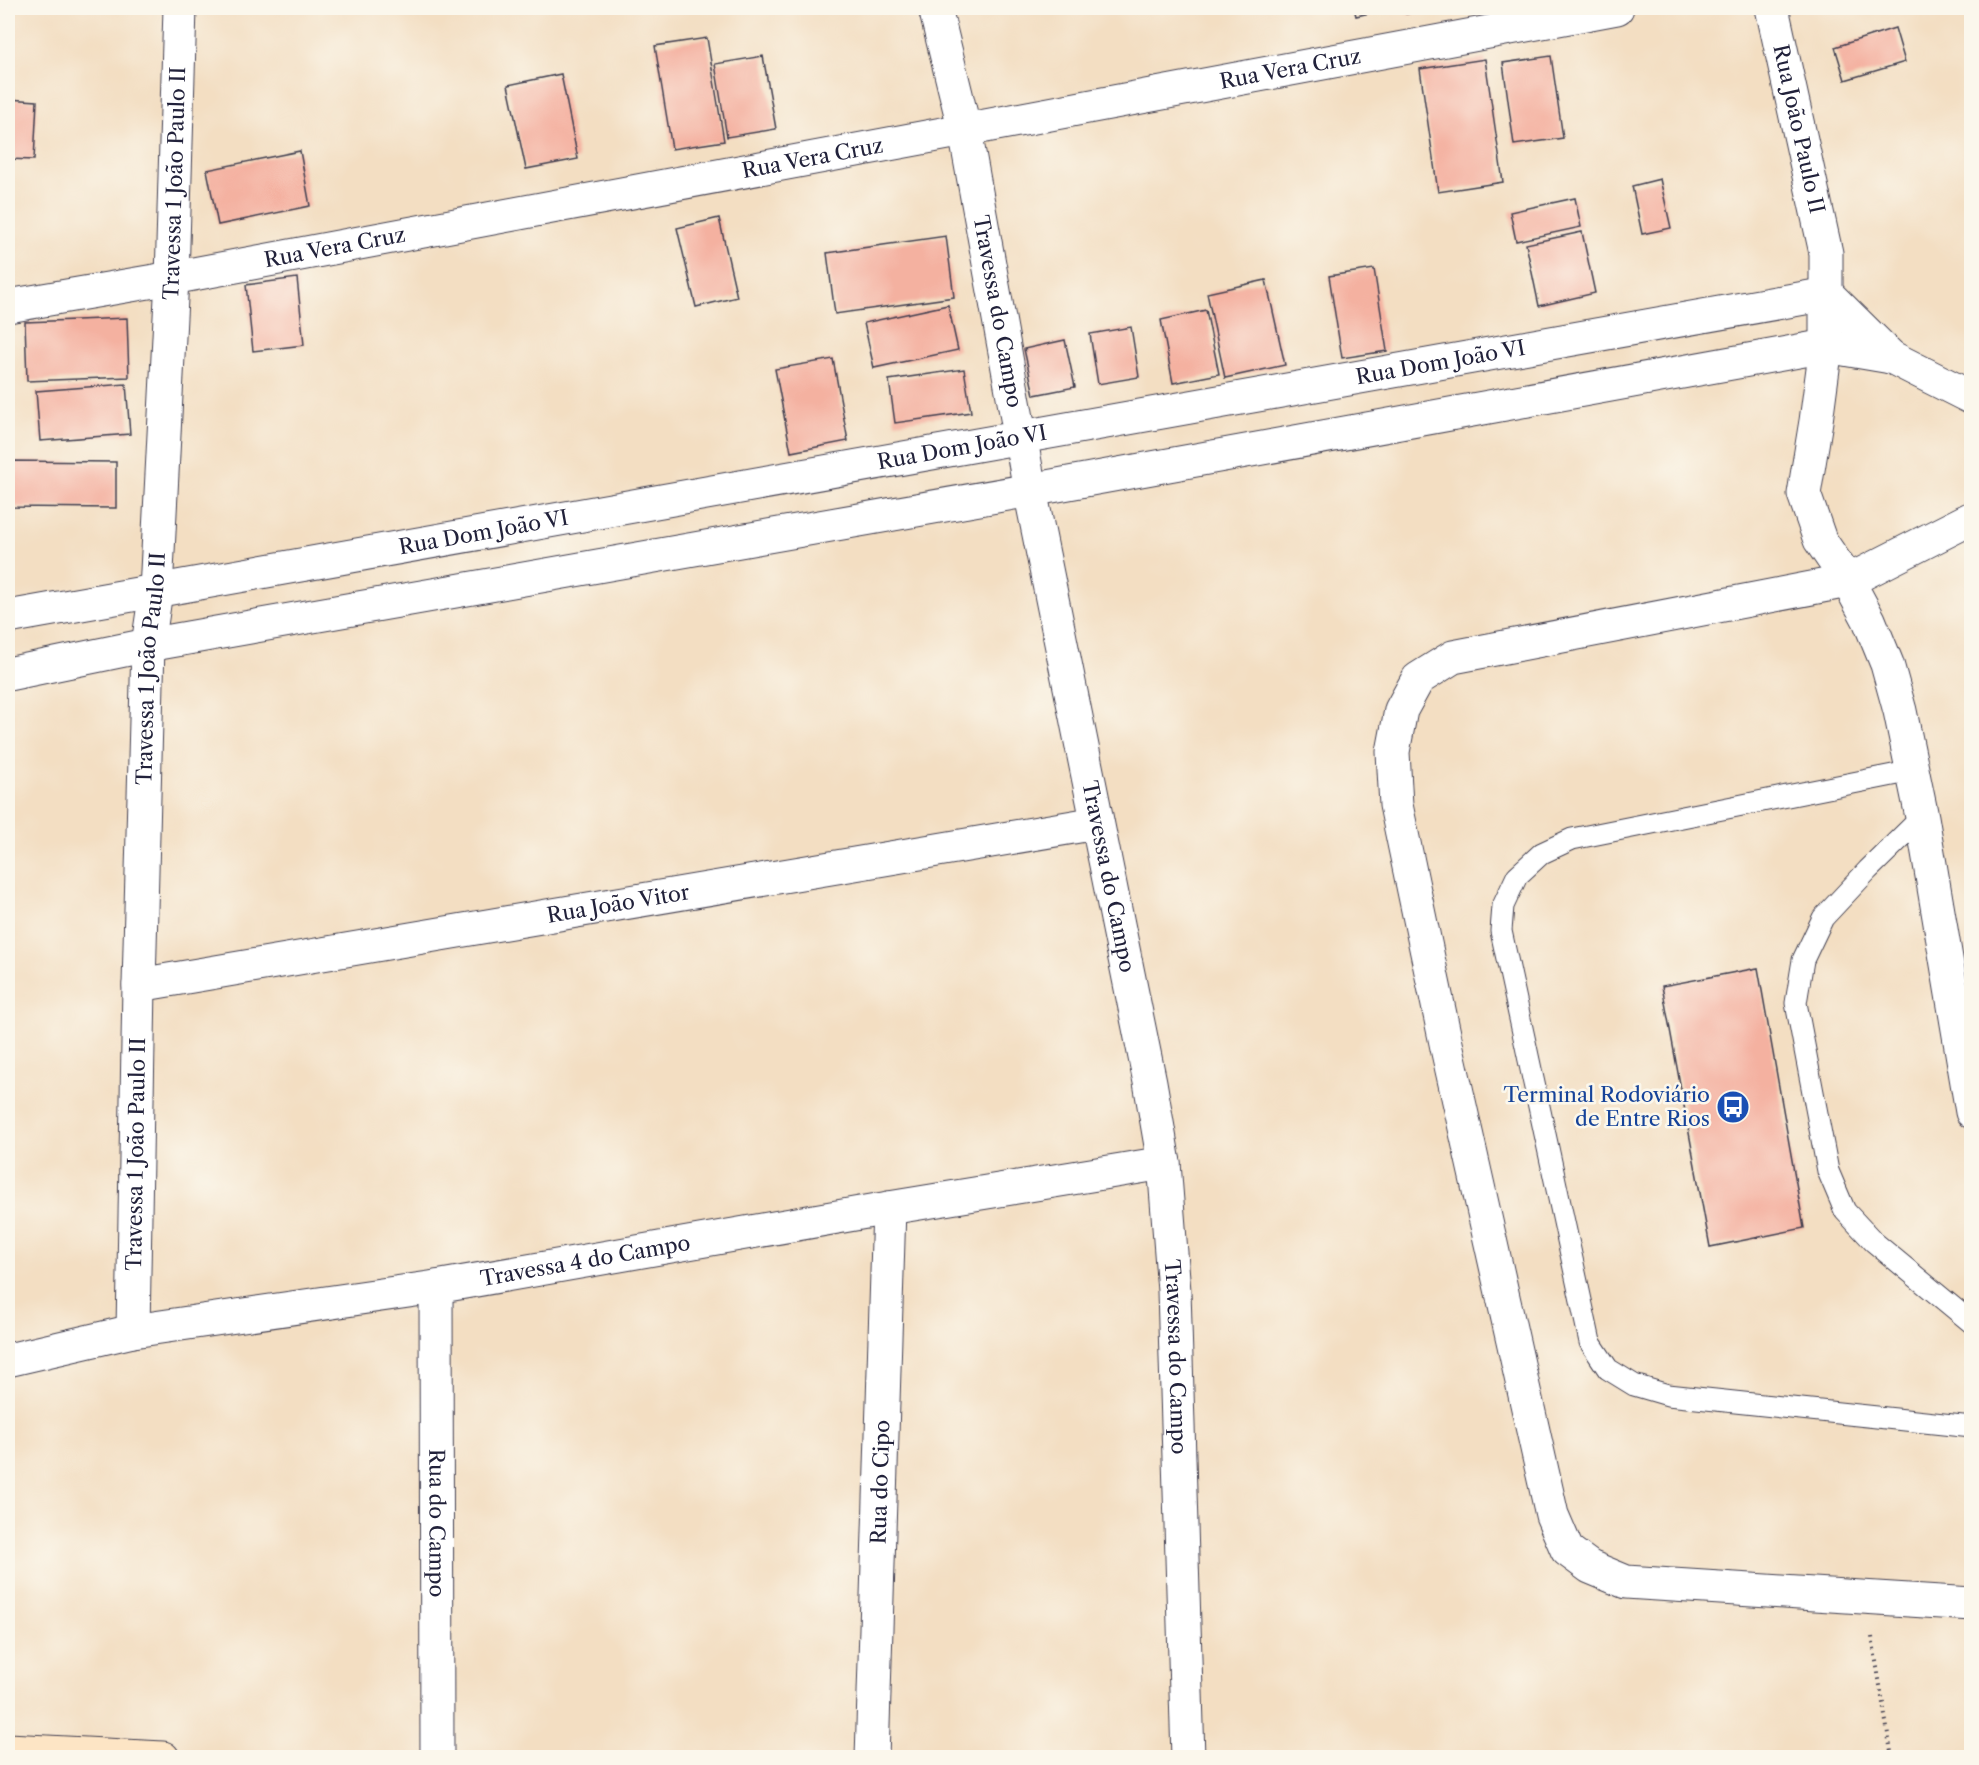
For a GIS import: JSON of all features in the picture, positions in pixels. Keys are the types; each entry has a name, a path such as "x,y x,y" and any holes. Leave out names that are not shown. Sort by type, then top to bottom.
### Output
{"main road":[{"path":"8,1750 164,1758"}],"street":[{"name":"Travessa 1 João Paulo II","path":"133,1331 148,645 156,591 172,278 180,8"},
{"name":"Travessa do Campo","path":"935,8 965,131 1030,490 1150,1082 1164,1163 1176,1348 1188,1758"},
{"name":"Rua Vera Cruz","path":"8,306 172,278 1617,8"},
{"name":"Rua João Paulo II","path":"1772,8 1826,253 1826,346 1804,494 1820,540 1848,580 1869,620 1887,664 1900,711 1922,817 1971,1112"},
{"name":"Rua Dom João VI","path":"8,617 1827,294"},
{"path":"1827,294 1891,357 1971,398"},
{"path":"8,674 148,645 1030,490 1826,346 1891,357"},
{"path":"1971,518 1848,580 1453,657 1418,679 1401,710 1393,752 1396,805 1447,1048 1552,1515 1567,1550 1590,1567 1626,1581 1971,1604"},
{"name":"Rua João Vitor","path":"139,985 1097,823"},
{"name":"Travessa 4 do Campo","path":"8,1359 133,1331 436,1287 889,1208 1164,1163"},
{"name":"Rua do Cipo","path":"872,1758 889,1208"},
{"name":"Rua do Campo","path":"436,1287 437,1758"}],"lane":[{"path":"1913,771 1572,839 1542,853 1517,876 1503,906 1501,931 1590,1342 1608,1369 1634,1385 1668,1395 1971,1427"},
{"path":"1922,817 1823,918 1803,960 1796,1003 1828,1171 1845,1211 1874,1242 1971,1323"}],"path":[{"path":"1866,1598 1892,1758"}],"building":[{"path":"1354,8 1392,8 1356,16"},
{"path":"1405,8 1437,8 1437,9 1406,14"},
{"path":"1895,28 1905,62 1845,80 1835,47"},
{"path":"707,38 724,141 672,149 655,46"},
{"path":"763,56 776,129 727,137 715,64"},
{"path":"1551,56 1563,138 1514,145 1503,63"},
{"path":"1485,59 1503,182 1438,192 1420,69"},
{"path":"561,74 578,159 526,169 508,85"},
{"path":"8,99 37,101 34,160 8,159"},
{"path":"300,151 310,206 218,225 207,170"},
{"path":"1660,179 1671,228 1642,234 1632,186"},
{"path":"1575,198 1581,227 1516,241 1510,212"},
{"path":"719,218 737,297 696,307 677,228"},
{"path":"1582,232 1595,293 1539,306 1526,244"},
{"path":"946,236 954,297 835,314 827,253"},
{"path":"1374,269 1387,351 1342,358 1329,276"},
{"path":"297,278 304,345 253,351 246,285"},
{"path":"1266,280 1285,365 1225,378 1207,293"},
{"path":"948,305 958,350 874,368 864,323"},
{"path":"1206,310 1219,374 1173,383 1161,320"},
{"path":"127,318 129,377 27,381 25,322"},
{"path":"1131,327 1139,377 1098,384 1090,334"},
{"path":"1065,340 1075,387 1034,395 1024,349"},
{"path":"833,359 848,441 791,452 775,369"},
{"path":"964,369 971,412 895,423 889,380"},
{"path":"126,384 130,434 40,441 36,391"},
{"path":"8,461 116,462 116,508 8,507"},
{"name":"Terminal Rodoviário de Entre Rios","path":"1758,968 1804,1228 1710,1247 1662,986"}],"place":[{"name":"Terminal Rodoviário de Entre Rios","path":"1733,1107"}]}
